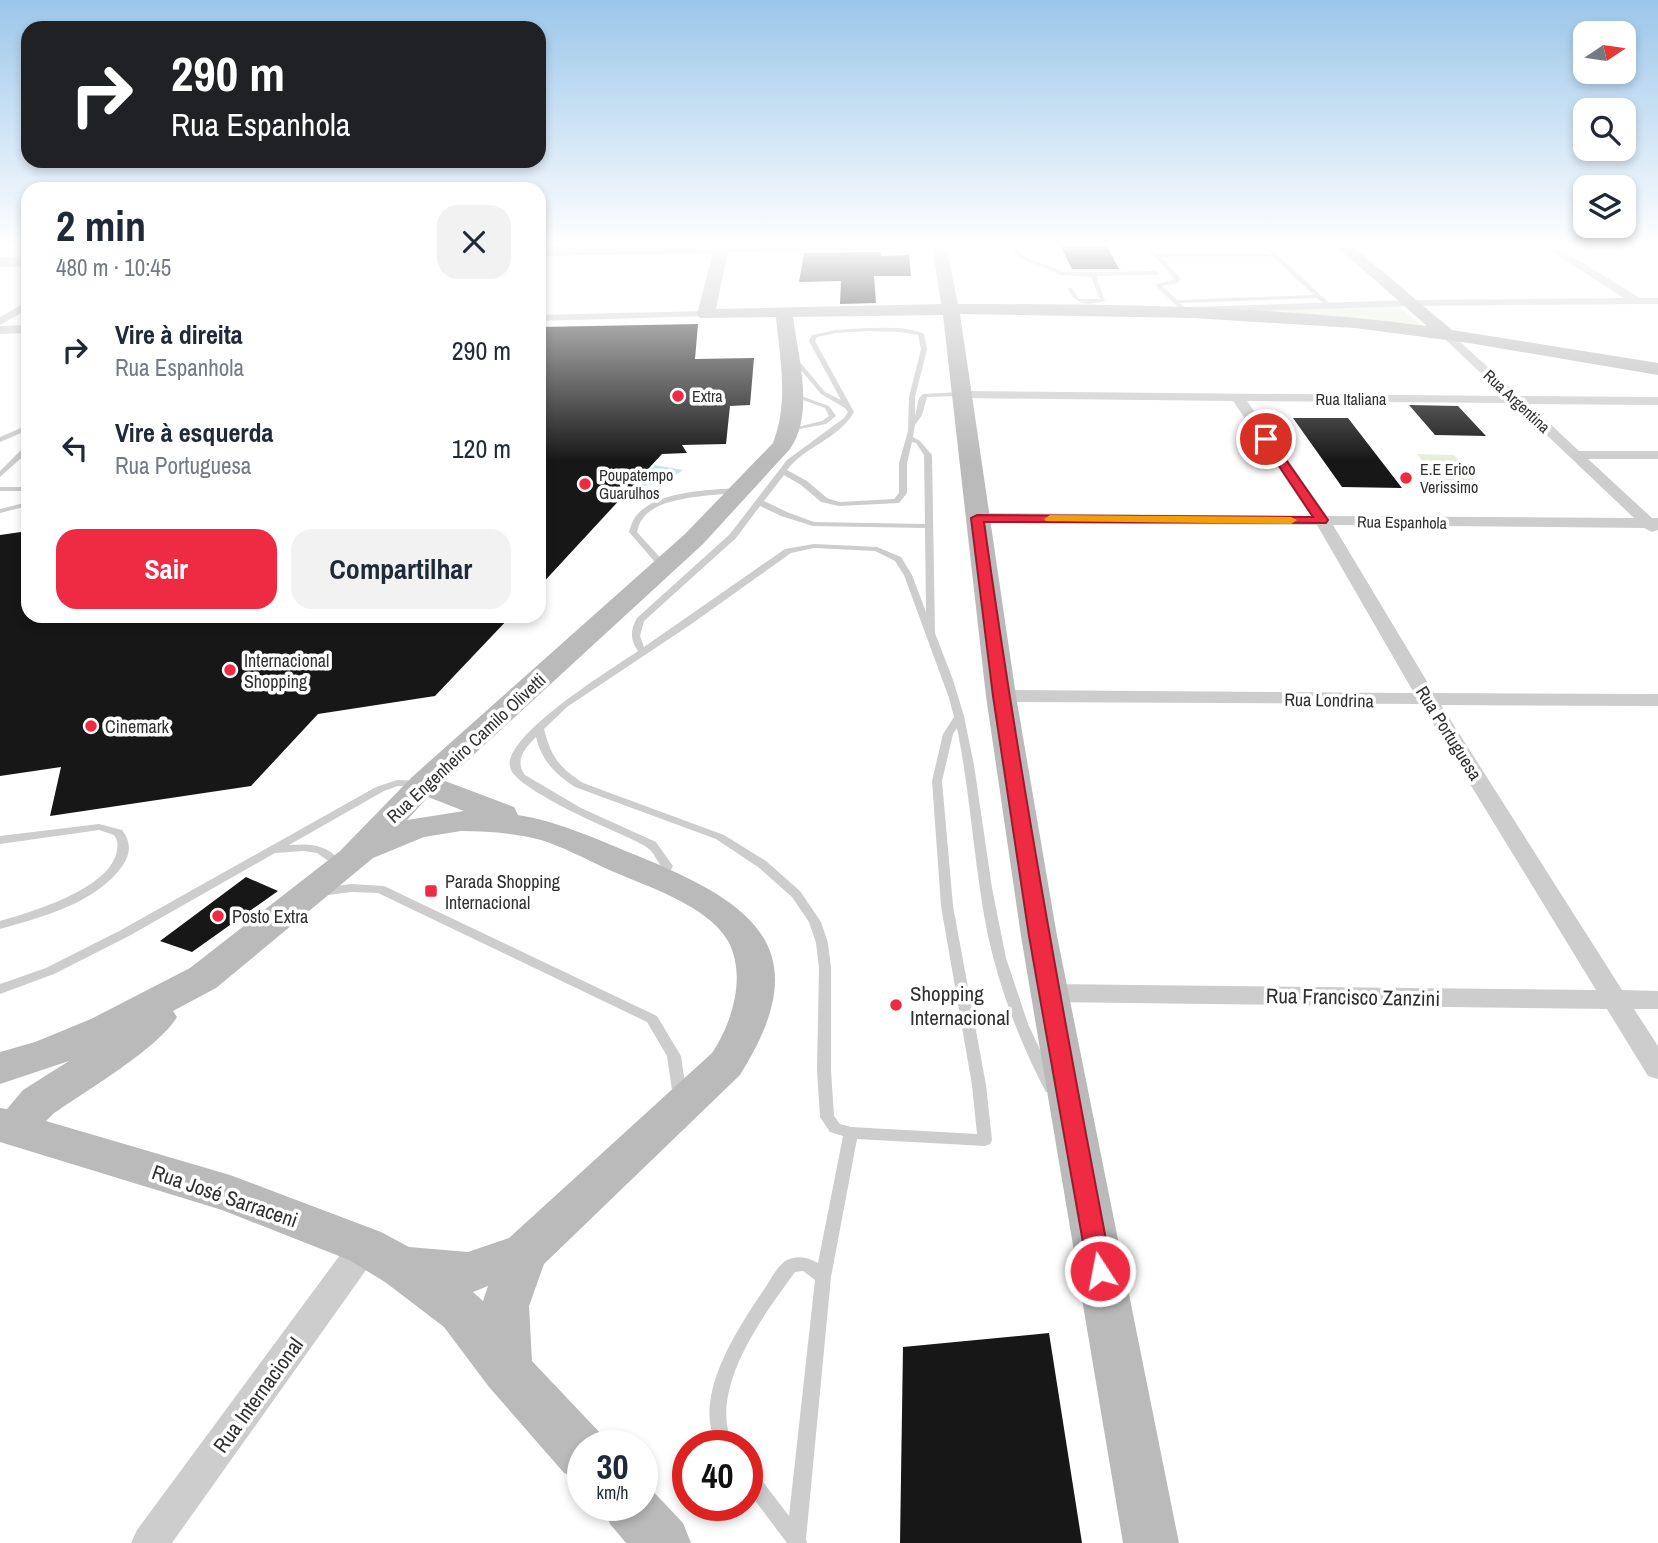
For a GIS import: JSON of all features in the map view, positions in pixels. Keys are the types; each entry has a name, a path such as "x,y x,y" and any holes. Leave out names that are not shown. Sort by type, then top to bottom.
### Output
{"street":[{"path":"546,318 580,317"},
{"path":"785,317 791,394 790,430"},
{"path":"952,317 1001,696 1049,993 1151,1543"},
{"path":"1303,317 1359,323 1658,369"},
{"name":"Rua Argentina","path":"1428,317 1574,455 1655,526"},
{"path":"0,330 21,329"},
{"name":"Rua Italiana","path":"960,394 1658,401"},
{"name":"Rua Portuguesa","path":"1238,398 1322,520 1429,701 1658,1069"},
{"name":"Rua Engenheiro Camilo Olivetti","path":"0,1068 48,1053 105,1029 203,978 346,864 423,784 663,566 750,496 790,430"},
{"path":"1574,455 1658,455"},
{"name":"Rua Espanhola","path":"977,518 1655,526"},
{"name":"Rua Londrina","path":"1001,696 1429,701 1658,700"},
{"path":"384,1257 468,1273 525,1252 679,1106 706,1084 738,1048 752,1012 754,969 741,932 710,904 661,878 553,833 423,784"},
{"path":"346,864 383,841 408,830 452,821 495,822 553,833"},
{"name":"Rua José Sarraceni","path":"8,1129 23,1119 38,1102 130,1040 203,978"},
{"name":"Rua Francisco Zanzini","path":"1049,993 1658,1000"},
{"name":"Rua José Sarraceni","path":"8,1129 230,1194 384,1257 461,1311 508,1370 567,1436"},
{"path":"508,1370 505,1306 525,1252"},
{"name":"Rua Internacional","path":"150,1543 384,1257"},
{"path":"643,1521 663,1543"}],"lane":[{"path":"642,652 635,642 635,631 640,620 733,536 750,496 783,471 793,457 849,419 852,412 813,344 812,341 818,334 915,331 921,334 924,349 912,397 912,424 903,463 903,493 896,501 839,504 824,500 783,471"},
{"path":"788,351 823,393 848,407"},
{"path":"790,430 824,423 833,416 827,407 791,394"},
{"path":"912,424 919,415 925,395 960,394"},
{"path":"0,440 21,430"},
{"path":"909,438 918,442 928,455 931,640"},
{"path":"0,475 21,455"},
{"path":"0,489 21,489"},
{"path":"663,566 633,532 639,517 660,504 687,495 750,496 784,514 813,524 928,526"},
{"path":"0,511 21,506"},
{"path":"661,878 667,866 657,849 577,810 521,777 514,769 514,760 522,745 564,705 788,551 814,546 877,549 898,559 908,575 959,717 972,785 990,912 1001,964 1024,1034 1074,1135"},
{"path":"539,729 547,758 560,773 579,785 720,837 762,864 796,894 815,922 822,943 825,968 824,1070 827,1117 835,1128 851,1133 985,1140 979,1085 947,906 937,781 948,734 959,717"},
{"path":"0,989 50,971 125,933 380,789 397,783 423,784"},
{"path":"0,840 99,827 115,830 123,838 125,850 121,860 108,875 84,893 51,909 0,925"},
{"path":"269,851 318,849 346,864"},
{"path":"307,894 351,888 380,889 652,1019 674,1056 679,1106"},
{"path":"797,1542 823,1277 851,1133"},
{"path":"718,1430 718,1399 737,1350 757,1312 789,1267 795,1263 803,1263 823,1277"},
{"path":"763,1496 797,1542"}],"green space":[{"path":"1323,317 1411,317 1420,324"},
{"path":"1417,454 1454,455 1475,480 1437,480"}],"water":[{"path":"655,465 683,470 666,482 633,488"}],"building":[{"path":"698,324 695,359 754,358 750,405 730,406 726,444 682,445 687,453 662,454 546,579 546,327"},
{"path":"1409,405 1458,406 1486,436 1435,435"},
{"path":"1293,418 1348,418 1402,488 1342,487"},
{"name":"Internacional Shopping","path":"21,532 21,623 504,623 435,696 318,714 251,786 50,816 61,767 0,776 0,535"},
{"name":"Posto Extra","path":"246,877 278,891 192,952 160,941"},
{"path":"1049,1333 1082,1543 900,1543 903,1347"}],"slow traffic":[{"path":"1050,519 1291,520"}],"place":[{"name":"Extra","path":"678,396"},
{"name":"E.E Erico Verissimo","path":"1406,478"},
{"name":"Poupatempo Guarulhos","path":"585,484"},
{"name":"Internacional Shopping","path":"230,670"},
{"name":"Cinemark","path":"91,726"},
{"name":"Parada Shopping Internacional","path":"431,891"},
{"name":"Posto Extra","path":"218,916"},
{"name":"Shopping Internacional","path":"896,1005"}],"route":[{"path":"1100,1271 1039,936 1001,696 977,518 1322,520 1266,439"}]}
